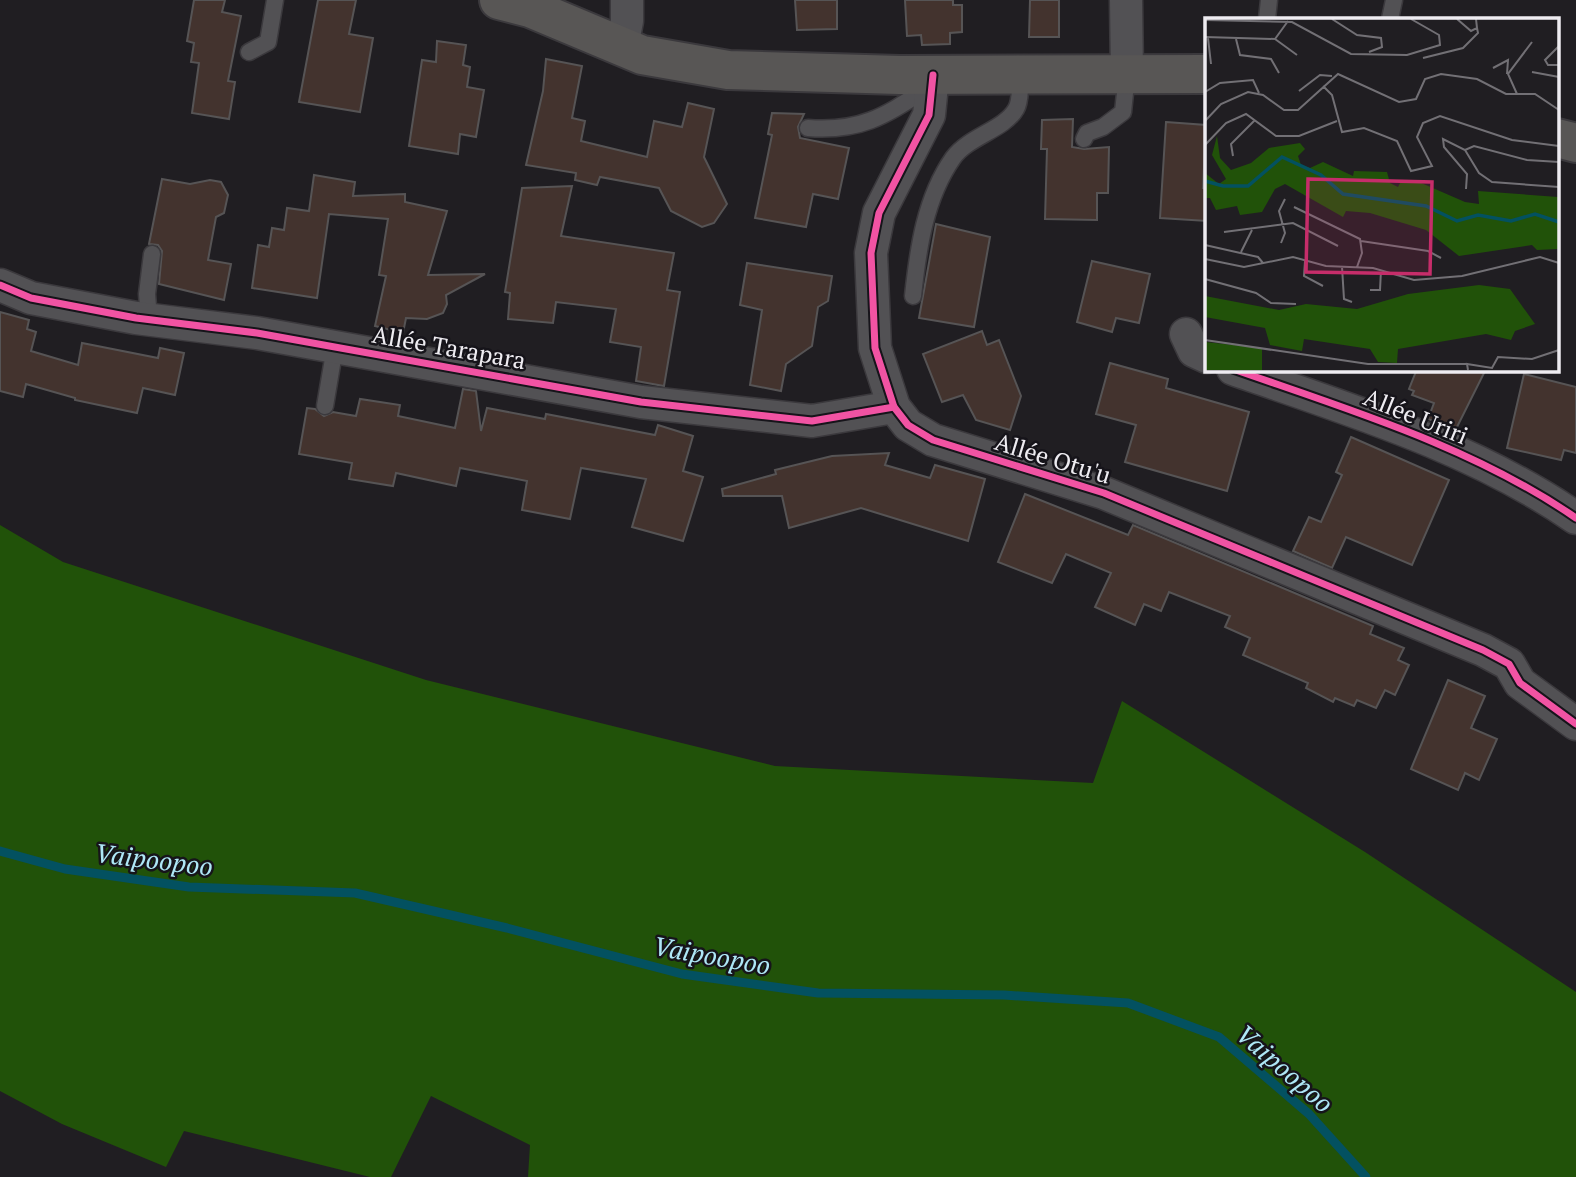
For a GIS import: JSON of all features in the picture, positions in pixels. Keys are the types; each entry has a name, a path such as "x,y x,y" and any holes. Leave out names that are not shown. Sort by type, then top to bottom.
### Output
{"main road":[{"path":"499,0 530,8 642,55 728,70 932,80 1023,73 1205,74"},
{"path":"1558,138 1576,143"}],"street":[{"path":"622,47 628,21 627,0"},
{"path":"1126,0 1127,74"},
{"name":"Allée Otu'u","path":"932,80 929,115 879,213 872,253 874,348 894,407 908,425 933,440 1104,493 1483,650 1509,664 1520,683 1576,724"},
{"name":"Allée Tarapara","path":"0,285 31,298 149,320 335,347 641,402 812,421 894,407"},
{"name":"Allée Uriri","path":"1239,371 1304,392 1475,460 1576,518"}],"lane":[{"path":"249,52 268,42 275,0"},
{"path":"1266,18 1269,0"},
{"path":"1390,18 1394,0"},
{"path":"913,296 919,241 937,186 954,157 976,137 1013,114 1019,105 1023,73"},
{"path":"1084,139 1087,132 1103,127 1123,112 1127,74"},
{"path":"808,128 834,130 858,127 887,115 932,80"},
{"path":"149,320 147,294 152,254"},
{"path":"325,407 335,347"}],"green space":[{"path":"0,525 63,562 426,680 775,766 1093,783 1122,701 1365,852 1576,992 1576,1177 528,1177 530,1145 431,1096 391,1177 370,1177 184,1131 166,1167 62,1124 0,1091"}],"building":[{"path":"194,0 225,0 222,12 241,16 228,81 235,82 229,119 192,113 199,63 191,62 194,43 187,41"},
{"path":"318,0 356,0 349,34 373,38 360,112 299,102"},
{"path":"795,0 837,0 837,29 797,30"},
{"path":"905,0 953,0 953,5 962,5 962,32 950,33 950,44 922,45 921,35 907,36"},
{"path":"1030,0 1059,0 1059,37 1029,37"},
{"path":"437,41 466,45 463,65 470,67 467,87 484,90 476,137 460,134 458,154 409,146 422,60 436,62"},
{"path":"546,59 582,66 572,118 585,121 581,141 647,157 654,121 682,127 688,103 714,109 704,157 727,204 714,223 702,227 671,211 659,188 600,177 597,185 575,180 576,173 526,165 543,91"},
{"path":"772,113 804,114 798,127 800,138 849,148 838,199 813,194 806,227 755,218 772,135 768,134"},
{"path":"1073,119 1072,147 1109,147 1108,193 1097,193 1097,220 1045,219 1047,149 1041,149 1042,120"},
{"path":"1166,122 1205,125 1205,221 1160,218"},
{"path":"314,175 355,182 353,196 405,194 405,202 447,211 428,275 485,274 446,295 447,304 443,313 427,319 406,318 403,333 375,326 386,276 379,275 388,219 329,214 317,298 252,288 258,245 269,247 272,228 284,230 287,208 309,211"},
{"path":"162,179 190,184 210,180 221,182 228,195 224,213 216,217 208,260 231,264 224,300 159,284 162,251 158,245 149,244"},
{"path":"572,186 561,236 674,253 667,290 680,292 664,386 636,381 641,347 610,342 616,309 556,302 553,323 508,319 510,293 505,292 522,188"},
{"path":"936,224 990,237 974,327 919,318"},
{"path":"1092,261 1150,274 1139,323 1116,318 1112,332 1077,322"},
{"path":"747,263 832,276 828,301 818,307 812,346 786,364 781,391 750,385 762,310 740,305"},
{"path":"0,312 29,320 27,329 36,332 31,351 78,365 82,343 158,358 160,348 184,353 175,395 143,388 137,413 75,400 26,384 23,397 0,391"},
{"path":"982,331 987,345 999,340 1021,396 1010,430 976,420 963,395 942,402 923,354"},
{"path":"1110,363 1168,379 1166,388 1249,412 1227,491 1125,462 1136,425 1096,414"},
{"path":"1416,371 1485,371 1456,429 1428,419 1434,403 1412,395 1414,391 1409,389"},
{"path":"1524,374 1576,387 1576,453 1564,450 1561,460 1507,448"},
{"path":"463,389 476,391 481,431 487,408 545,419 546,414 655,435 658,425 693,436 683,471 703,477 683,541 632,527 646,479 581,468 570,519 522,510 527,481 460,468 456,486 396,473 393,486 349,479 352,463 299,454 307,408 315,409 324,416 333,412 356,416 360,399 400,405 398,416 455,428"},
{"path":"1351,437 1449,480 1412,565 1346,537 1332,568 1293,551 1309,517 1321,522 1342,475 1336,472"},
{"path":"889,453 885,465 930,478 935,465 985,479 968,541 861,508 789,528 782,496 723,496 722,489 776,474 775,470 832,456"},
{"path":"1025,494 1128,535 1133,525 1373,626 1370,634 1404,648 1398,660 1409,665 1395,695 1385,690 1376,708 1357,700 1354,706 1335,698 1333,702 1306,688 1308,683 1243,655 1250,638 1225,627 1230,616 1169,592 1161,611 1144,604 1135,625 1095,607 1111,573 1066,554 1052,583 998,562"},
{"path":"1448,680 1485,696 1471,728 1497,739 1479,780 1465,773 1458,790 1411,769"}],"waterway":[{"name":"Vaipoopoo","path":"0,851 65,869 189,887 355,893 507,928 682,974 818,993 1004,995 1128,1003 1219,1037 1309,1114 1366,1177"}],"cycle path":[{"path":"933,75 929,115 879,213 871,253 875,348 894,407 908,425 933,440 1104,493 1483,650 1509,664 1520,683 1576,724"},
{"path":"0,285 31,298 136,318 257,333 641,402 812,421 894,407"},
{"path":"1239,371 1366,415 1453,450 1536,493 1576,518"}]}
